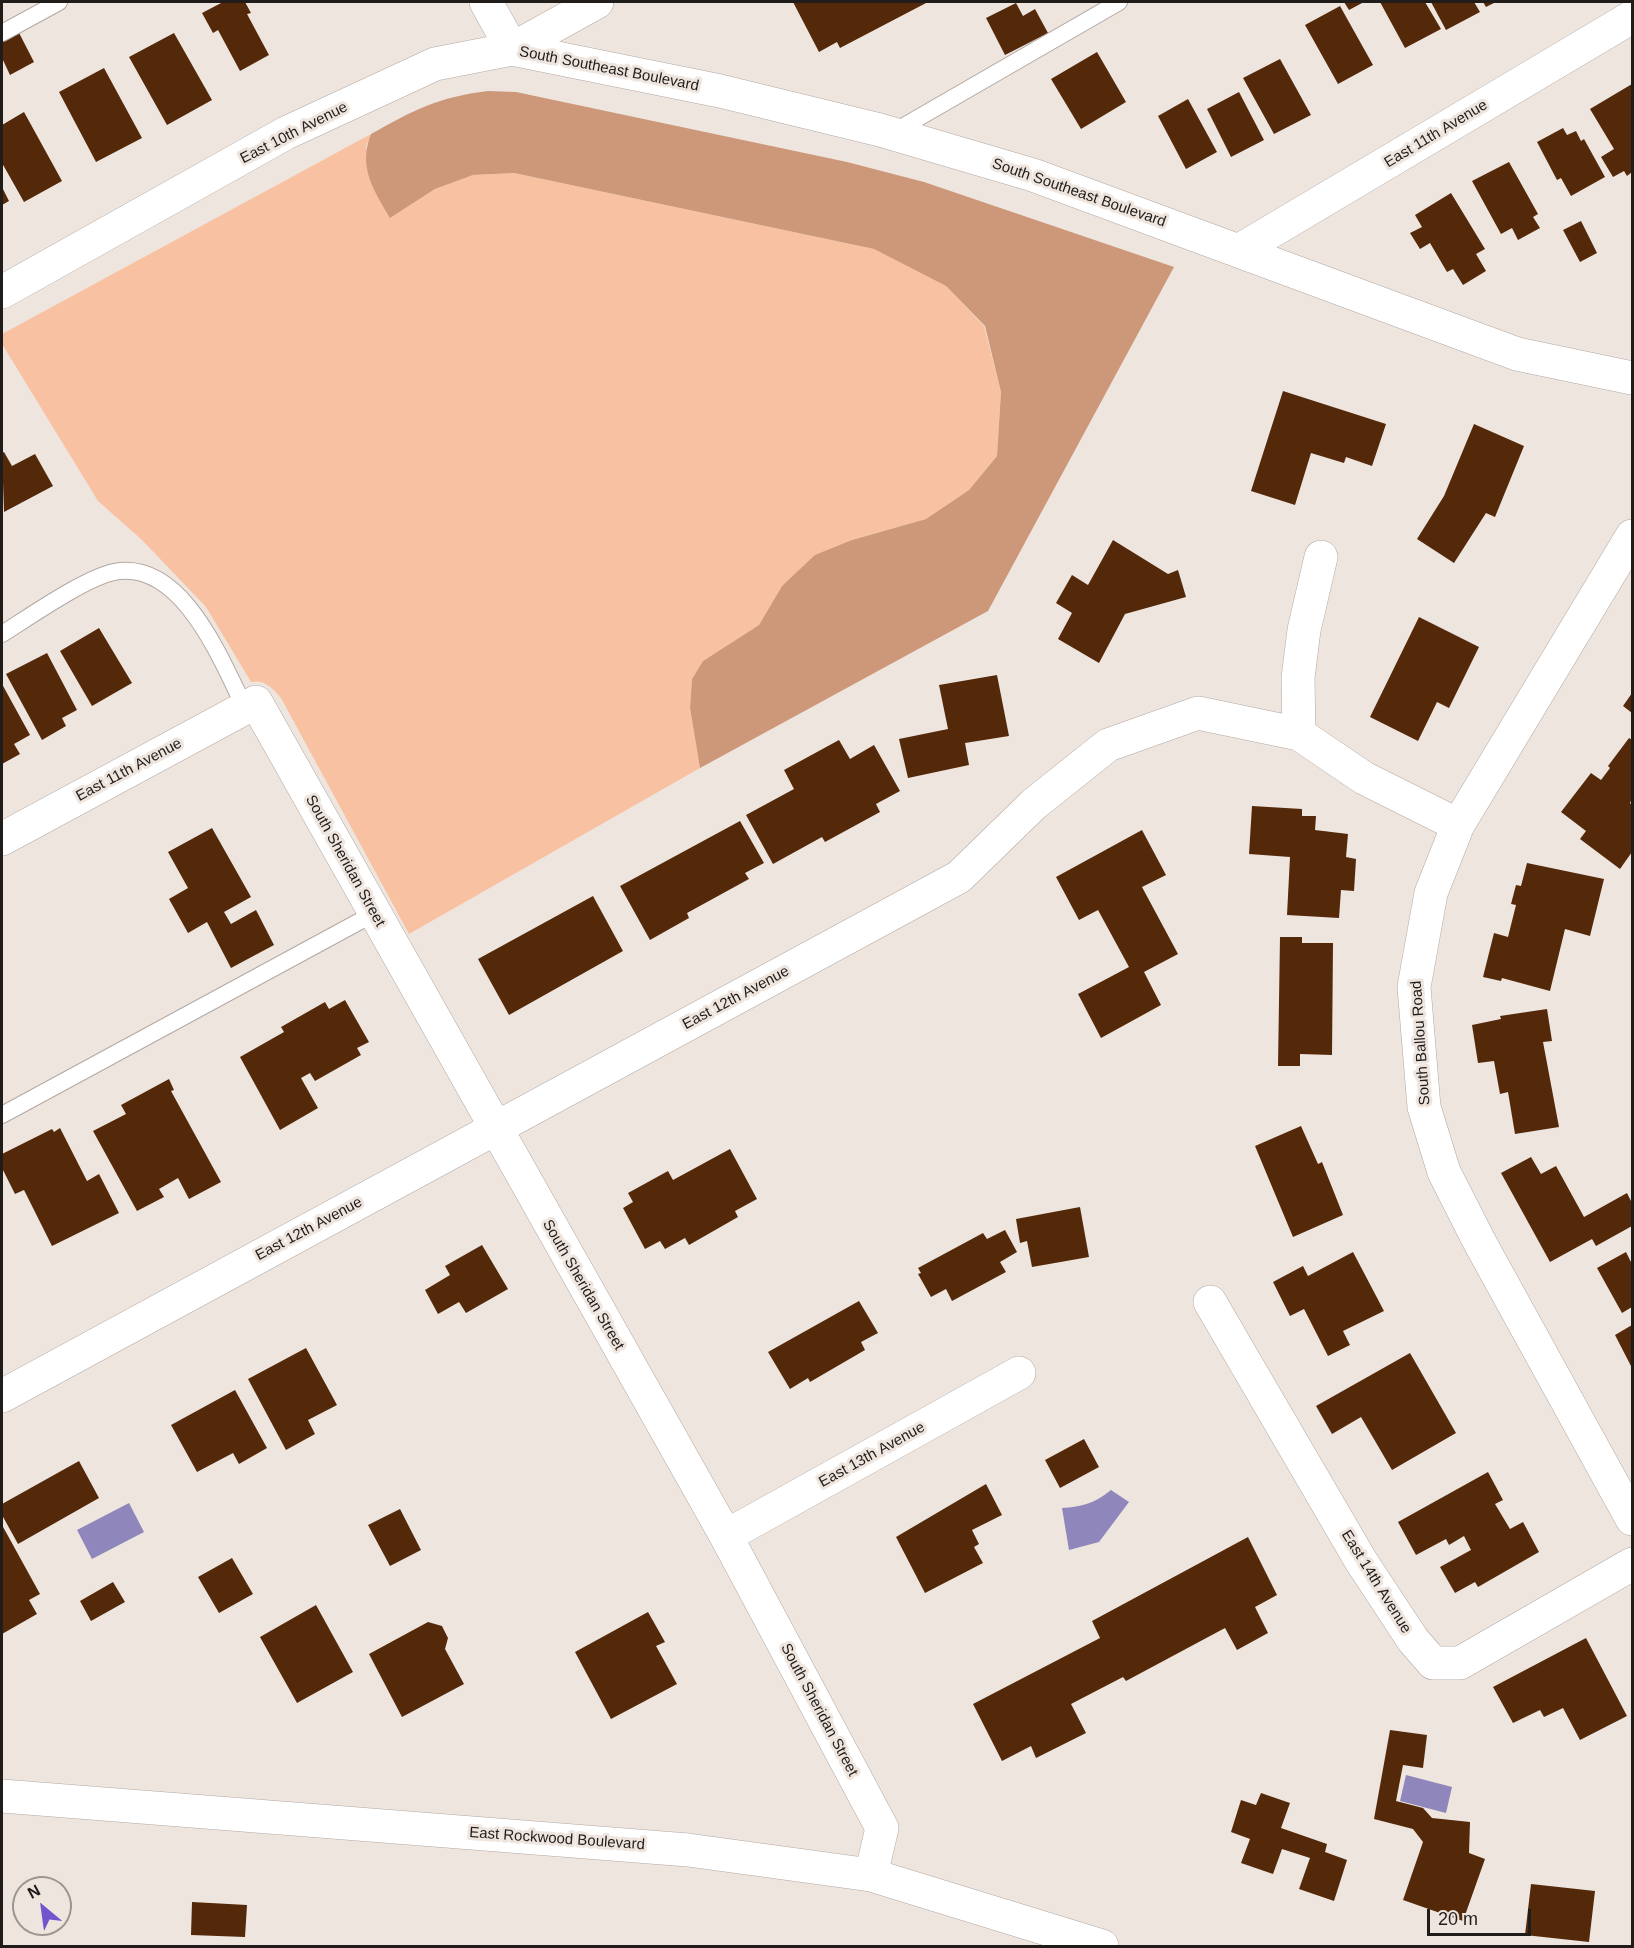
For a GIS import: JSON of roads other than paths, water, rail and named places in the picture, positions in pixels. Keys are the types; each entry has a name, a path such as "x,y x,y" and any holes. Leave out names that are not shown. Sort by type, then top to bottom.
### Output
{"street":[{"path":"486,2 512,49"},
{"name":"East 10th Avenue","path":"2,292 286,134 435,64 512,49 597,2"},
{"name":"East 11th Avenue","path":"1240,250 1632,17"},
{"name":"South Southeast Boulevard","path":"512,49 720,91 892,134 1033,175 1517,354 1632,378"},
{"name":"South Ballou Road","path":"1632,536 1458,825 1431,893 1414,987 1424,1107 1444,1172 1479,1241 1632,1519"},
{"path":"1299,735 1298,678 1304,630 1321,557"},
{"name":"East 11th Avenue","path":"2,839 251,705"},
{"name":"South Sheridan Street","path":"251,705 375,913 726,1536 882,1828 871,1875"},
{"name":"East 12th Avenue","path":"2,1396 959,877 1034,804 1108,745 1198,713 1299,735 1364,778 1458,825"},
{"name":"East 14th Avenue","path":"1210,1302 1361,1561 1413,1640 1433,1663 1460,1663 1632,1564"},
{"name":"East 13th Avenue","path":"726,1536 1019,1373"},
{"name":"East Rockwood Boulevard","path":"2,1796 688,1850 871,1875 1102,1947"}],"lane":[{"path":"2,33 59,2"},
{"path":"892,134 1119,2"},
{"path":"2,634 74,590 113,572 135,570 153,576 173,590 205,628 251,705"},
{"path":"2,1115 375,913"}]}
